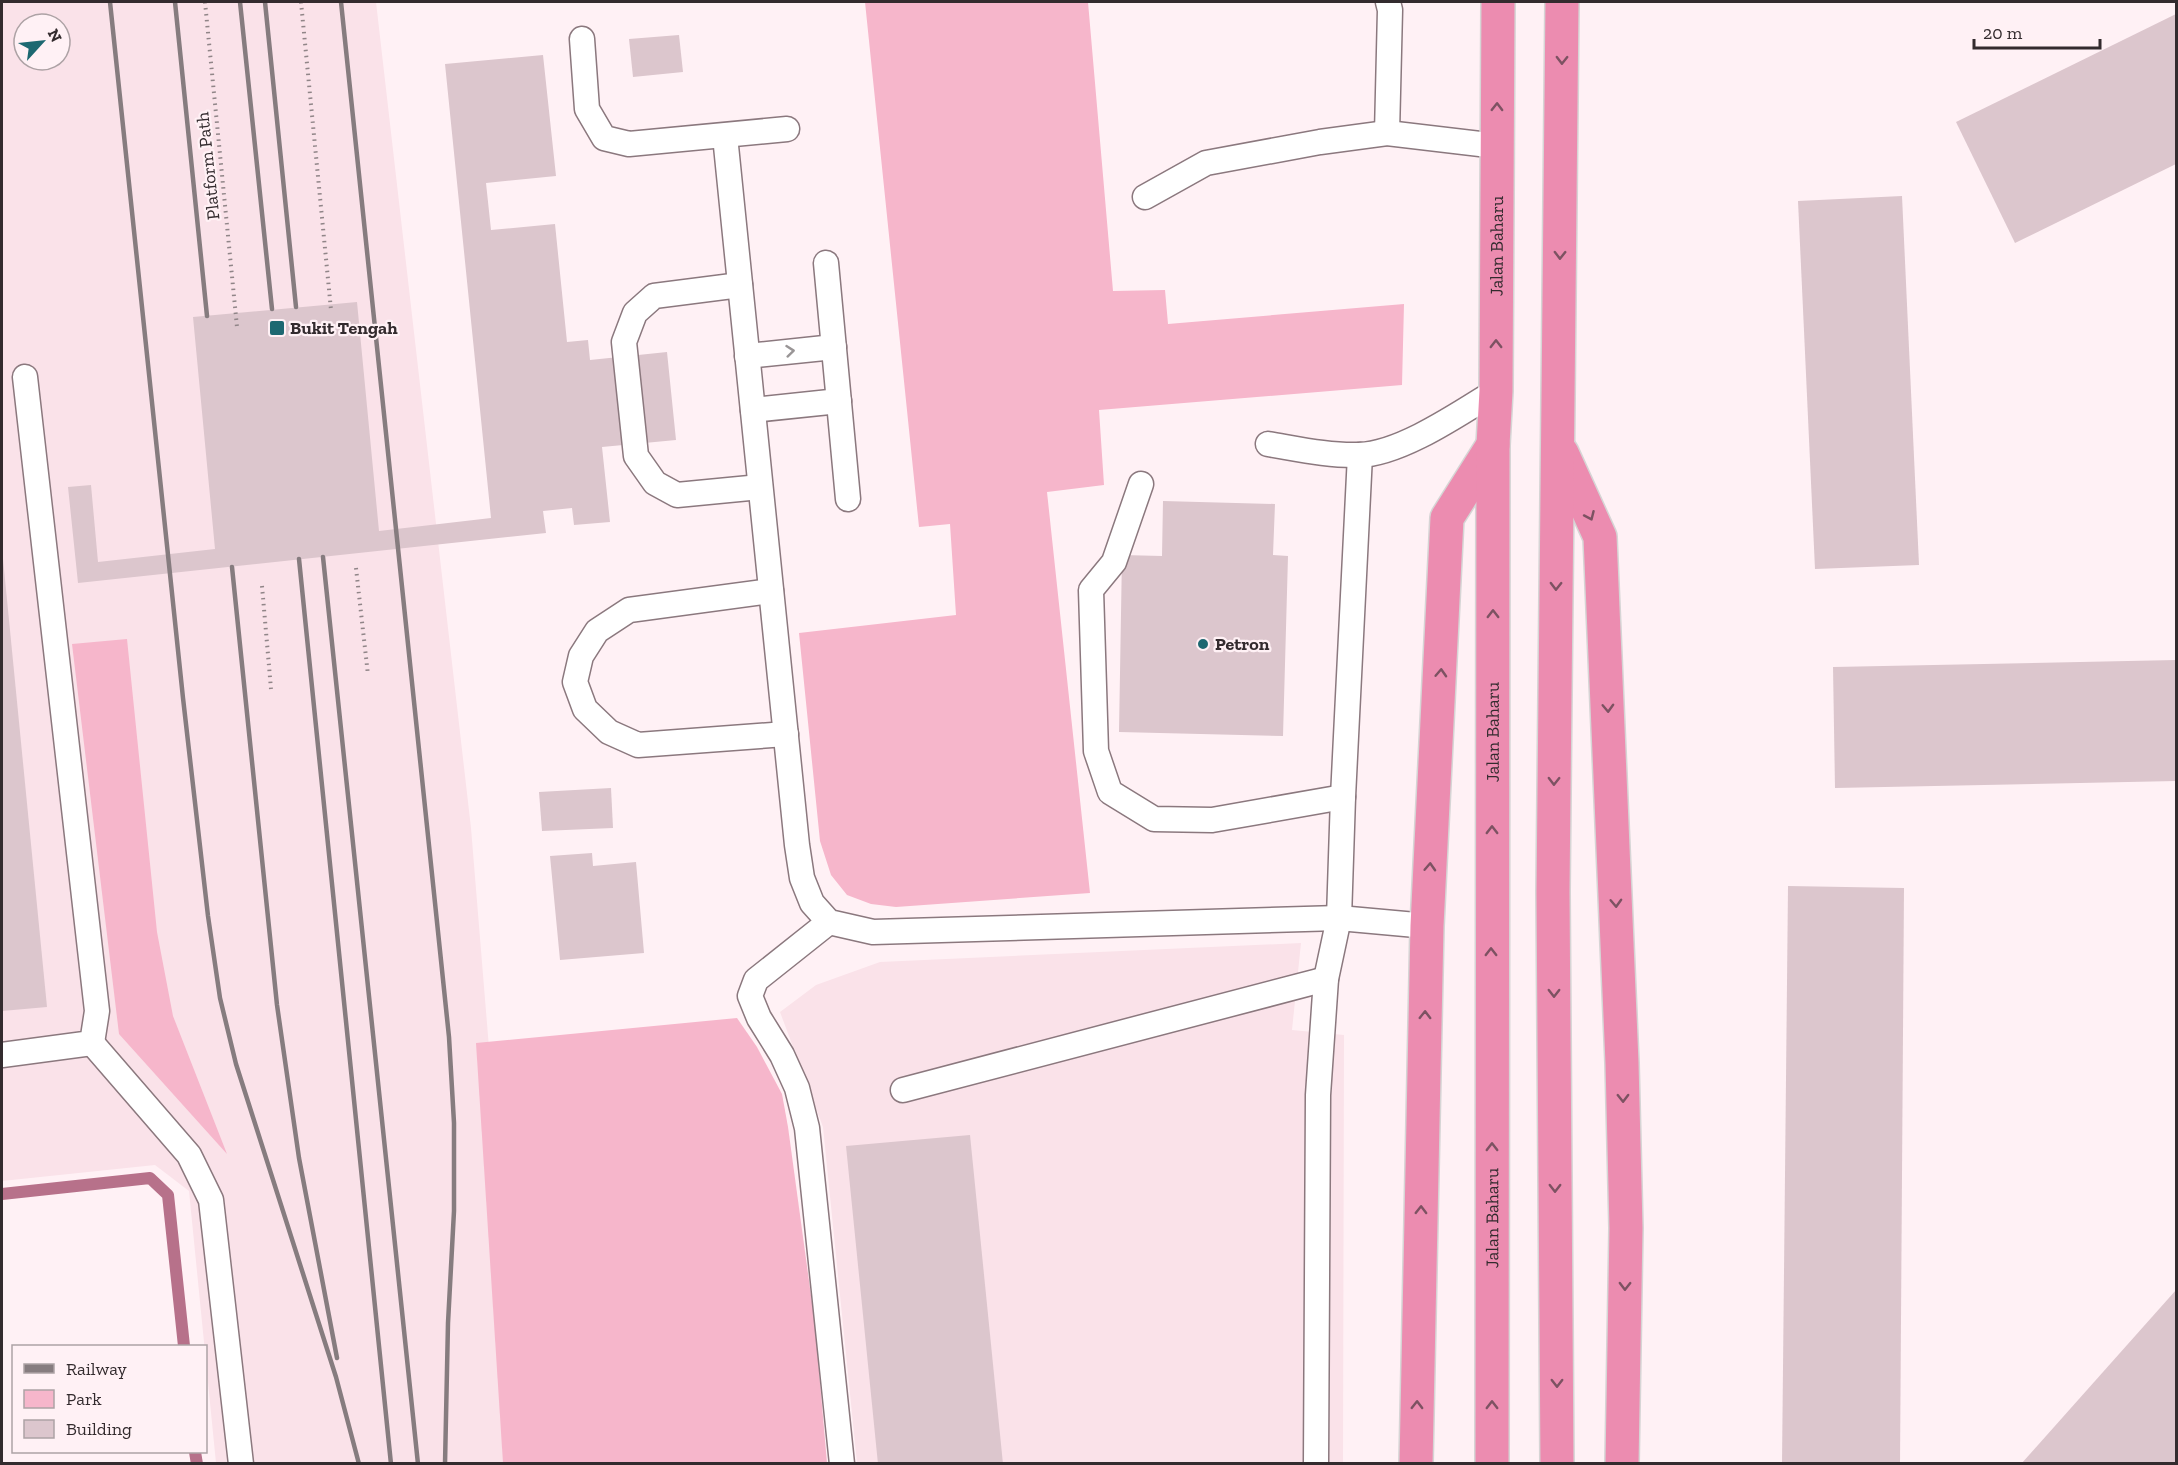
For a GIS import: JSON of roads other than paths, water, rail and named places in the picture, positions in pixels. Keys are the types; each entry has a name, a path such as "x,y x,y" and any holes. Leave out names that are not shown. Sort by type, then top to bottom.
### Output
{"highway":[{"name":"Jalan Baharu","path":"1492,1464 1491,888 1498,2"},
{"path":"1557,1464 1553,892 1562,2"},
{"path":"1558,443 1600,537 1623,1098 1626,1228 1622,1464"},
{"path":"1416,1464 1427,926 1447,518 1493,445"}],"lane":[{"path":"1387,133 1390,10 1388,2"},
{"path":"582,39 586,109 603,138 629,144 787,129"},
{"path":"1145,197 1206,163 1263,151 1387,133 1497,146"},
{"path":"725,136 802,878 812,903 829,922 873,932 1339,918 1427,926"},
{"path":"826,263 848,499"},
{"path":"740,285 654,296 635,313 624,342 636,456 655,483 677,495 760,487"},
{"path":"747,356 834,347"},
{"path":"25,377 97,1011 92,1043 189,1155 211,1200 241,1464"},
{"path":"1268,444 1360,455 1381,451 1416,438 1496,391"},
{"path":"753,410 839,401"},
{"path":"1316,1464 1318,1095 1326,979 1339,918 1360,455"},
{"path":"1141,484 1114,562 1091,590 1096,751 1110,792 1154,819 1212,820 1284,805 1343,797"},
{"path":"771,591 629,610 597,631 581,656 575,682 585,710 609,732 638,745 786,734"},
{"path":"829,922 756,980 750,996 759,1018 782,1055 797,1088 807,1128 842,1464"},
{"path":"903,1090 1326,979"},
{"path":"2,1055 92,1043"}],"waterway":[{"path":"2,1194 150,1178 168,1195 184,1345"},
{"path":"195,1453 197,1464"}],"railway":[{"path":"110,2 183,698 208,916 220,998 236,1064 336,1377 359,1464"},
{"path":"175,2 207,316"},
{"path":"240,2 272,309"},
{"path":"265,2 296,307"},
{"path":"341,2 449,1037 454,1123 454,1211 448,1323 445,1464"},
{"path":"323,557 418,1464"},
{"path":"299,559 391,1464"},
{"path":"232,567 277,1005 299,1158 337,1358"}],"place":[{"name":"Bukit Tengah","path":"277,328"},
{"name":"Petron","path":"1203,644"}]}
